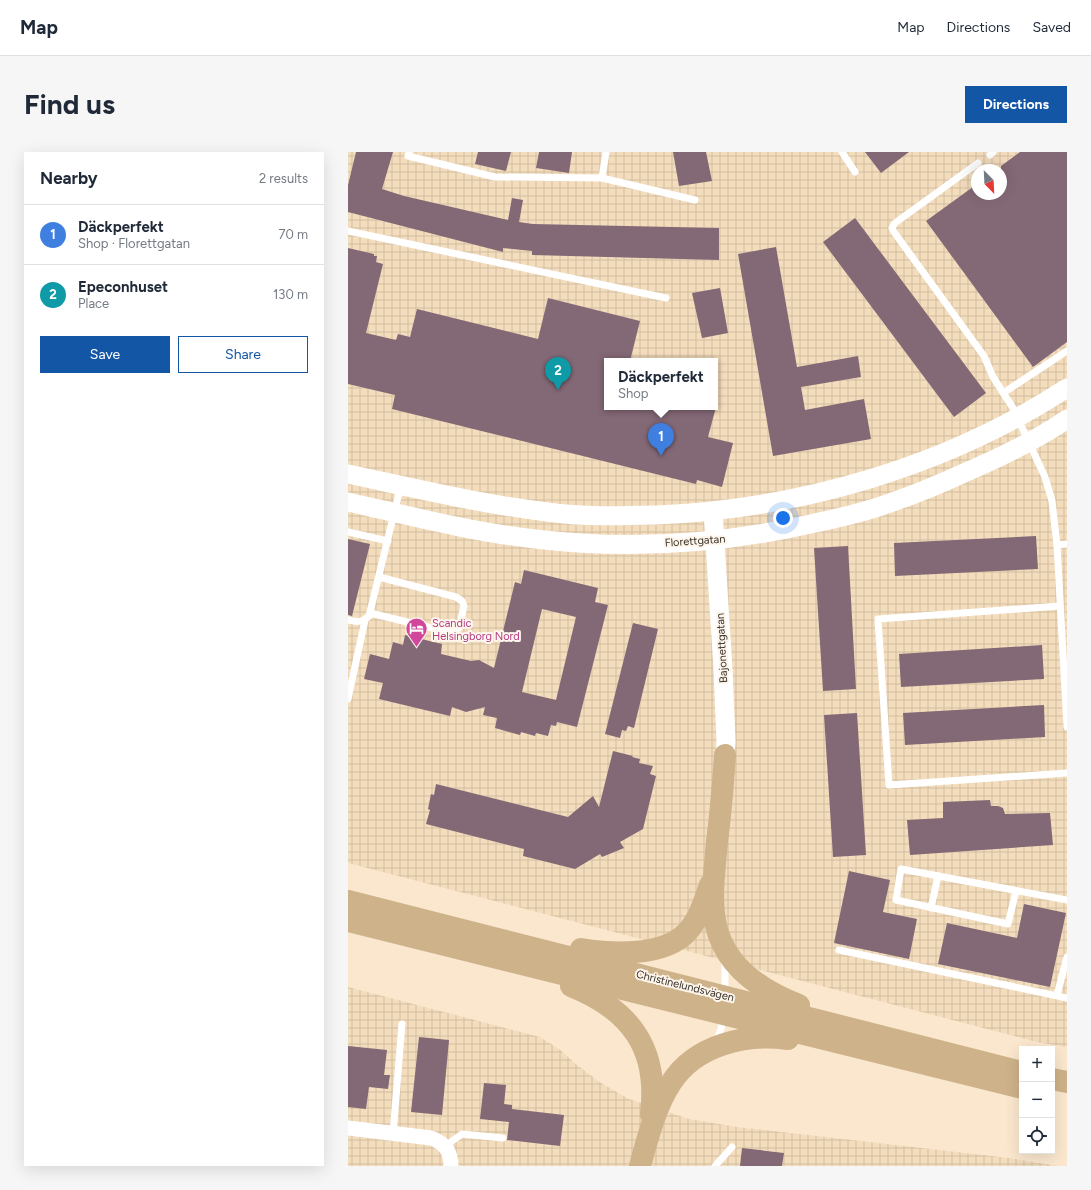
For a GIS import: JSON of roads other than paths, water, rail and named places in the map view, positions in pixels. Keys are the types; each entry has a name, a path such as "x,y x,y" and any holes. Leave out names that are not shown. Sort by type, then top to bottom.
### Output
{"main road":[{"path":"725,755 714,877 715,918 719,934 733,961 756,983 773,994 888,1039"},
{"path":"431,922 588,950 628,952 647,950 676,941 687,932 703,907 714,877"},
{"name":"Christinelundsvägen","path":"348,901 431,922 725,1005 939,1068 1019,1087"},
{"name":"Christinelundsvägen","path":"348,920 479,954 888,1039 1019,1071"},
{"path":"479,954 590,994 617,1013 630,1026 643,1046 651,1068 653,1100 648,1138"},
{"path":"640,1166 648,1138 670,1083 692,1060 710,1050 738,1040 758,1038 786,1039 939,1068"},
{"path":"1055,1080 1067,1082"},
{"path":"1055,1095 1067,1097"}],"street":[{"path":"348,474 479,501 546,512 636,516 713,511 788,500 839,488 880,476 924,460 971,440 1016,417 1067,388"},
{"name":"Florettgatan","path":"348,502 469,529 564,542 631,544 747,537 835,519 882,506 935,486 981,466 1028,442 1067,419"},
{"name":"Bajonettgatan","path":"713,511 723,669 726,742 725,755"},
{"path":"348,1128 432,1138 440,1141 445,1146 450,1155 451,1166"}],"lane":[{"path":"408,152 408,156 495,177 602,178 695,200"},
{"path":"602,178 606,152"},
{"path":"842,152 855,172"},
{"path":"978,163 895,223 892,228 984,356 993,377 1013,408 1045,477 1052,501 1057,545 1067,727"},
{"path":"348,231 666,298"},
{"path":"1003,393 1067,351"},
{"path":"348,699 365,620 370,613 401,485"},
{"path":"348,532 388,541"},
{"path":"1057,545 1067,544"},
{"path":"370,613 453,633 459,628 464,606 462,600 456,596 379,577"},
{"path":"1060,606 878,619 889,785 1067,773"},
{"path":"348,620 357,622 365,620"},
{"path":"1016,891 1008,924 896,900 901,869 1067,900"},
{"path":"931,908 938,876"},
{"path":"710,1050 717,1041 721,1029 725,1005 726,971 724,945"},
{"path":"839,950 1067,998"},
{"path":"1057,995 1067,957"},
{"path":"393,1134 402,1024"},
{"path":"445,1146 462,1134 503,1138"},
{"path":"715,1166 732,1147"}],"place":[{"name":"Epeconhuset","path":"558,390"},
{"name":"Däckperfekt","path":"661,456"},
{"name":"Scandic Helsingborg Nord","path":"416,648"}]}
